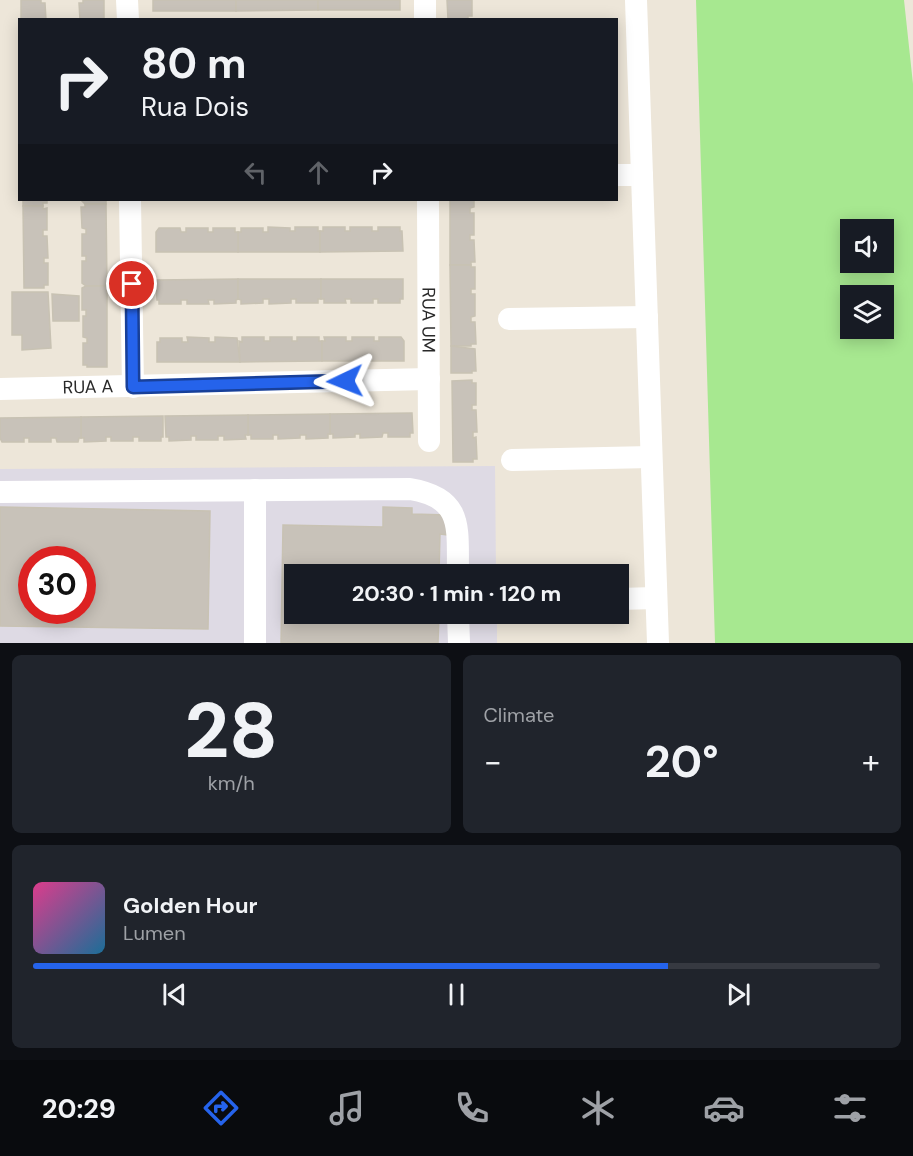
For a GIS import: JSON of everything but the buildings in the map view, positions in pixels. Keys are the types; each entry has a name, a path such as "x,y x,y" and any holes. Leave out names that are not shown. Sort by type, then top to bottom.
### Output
{"street":[{"path":"127,0 128,18"},
{"path":"425,0 425,18"},
{"path":"636,0 627,35 642,175 658,643"},
{"path":"618,175 642,175"},
{"path":"130,201 133,387"},
{"name":"RUA UM","path":"428,201 429,441"},
{"path":"509,319 646,317"},
{"path":"0,378 0,389"},
{"name":"RUA A","path":"0,389 429,379"},
{"path":"512,460 651,457"},
{"path":"255,490 255,643"},
{"path":"0,492 424,491 445,501 455,516 457,564"},
{"path":"629,599 656,598"},
{"path":"458,624 459,643"}],"shaded area":[{"path":"495,466 496,564 284,564 284,624 497,624 497,643 0,643 0,469"}],"green space":[{"path":"696,0 904,0 913,84 913,643 715,643"}],"route":[{"path":"132,284 133,387 345,381"}]}
